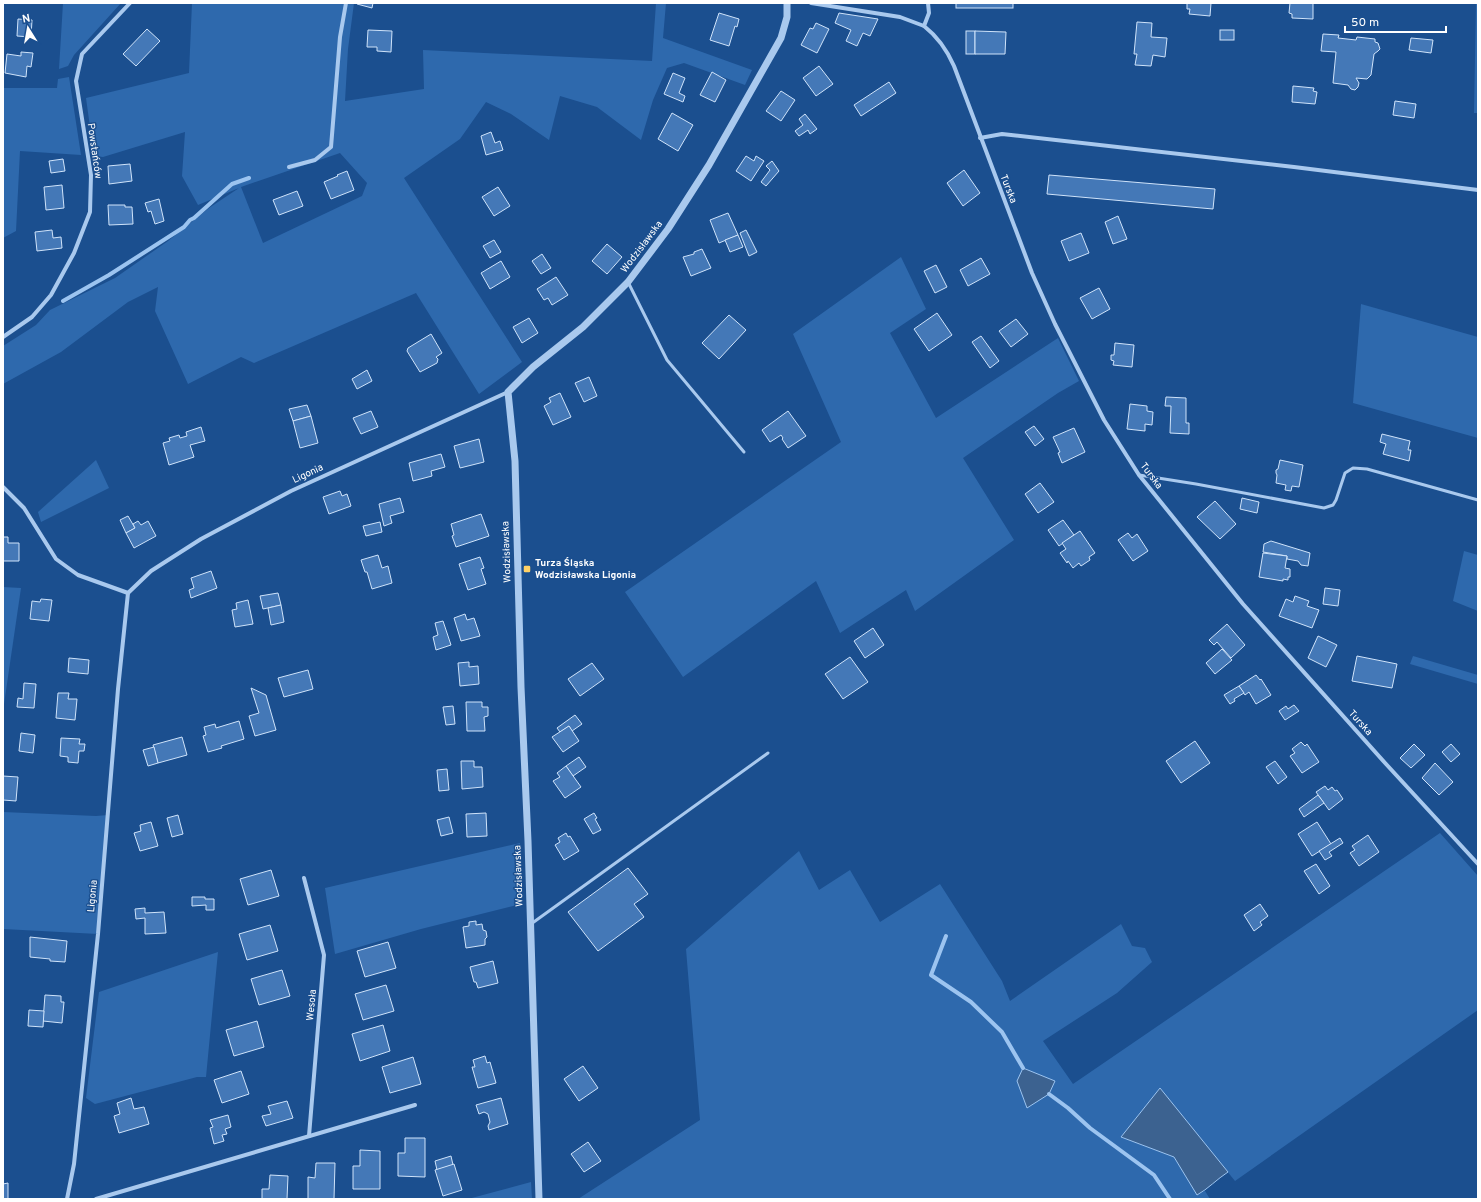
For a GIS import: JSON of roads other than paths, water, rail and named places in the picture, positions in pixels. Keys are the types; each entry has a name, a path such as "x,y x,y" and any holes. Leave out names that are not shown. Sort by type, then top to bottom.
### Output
{"street":[{"name":"Powstańców","path":"3,337 32,317 51,295 74,253 90,212 90,175 76,81 82,54 130,3"},
{"path":"289,167 315,160 331,147 340,37 346,3"},
{"name":"Wodzisławska","path":"539,1199 531,924 521,687 515,461 508,392 533,368 583,327 628,282 668,229 709,165 781,38 787,17 787,3"},
{"name":"Turska","path":"811,3 900,17 924,26 939,40 949,56 1032,273 1055,324 1104,420 1139,475 1244,604 1381,759 1478,864"},
{"path":"924,26 929,13 928,3"},
{"path":"980,138 1002,134 1302,168 1478,190"},
{"name":"Ligonia","path":"67,1199 74,1164 98,934 118,689 128,593 152,571 201,539 291,491 508,392"},
{"path":"3,486 24,508 56,559 78,575 128,593"},
{"name":"Wesoła","path":"304,878 324,954 308,1136"},
{"path":"96,1199 415,1105"}],"lane":[{"path":"628,282 668,360 744,452"},
{"path":"1139,475 1324,508 1333,505 1336,500 1345,473 1353,468 1367,469 1478,500"},
{"path":"531,924 768,753"}],"waterway":[{"path":"63,301 109,275 184,227 190,220 232,184 249,178"},
{"path":"946,936 931,975 971,1002 1002,1032 1023,1068"},
{"path":"1049,1094 1068,1108 1090,1128 1154,1175 1170,1199"}],"place":[{"name":"Turza Śląska Wodzisławska Ligonia","path":"527,569"}]}
